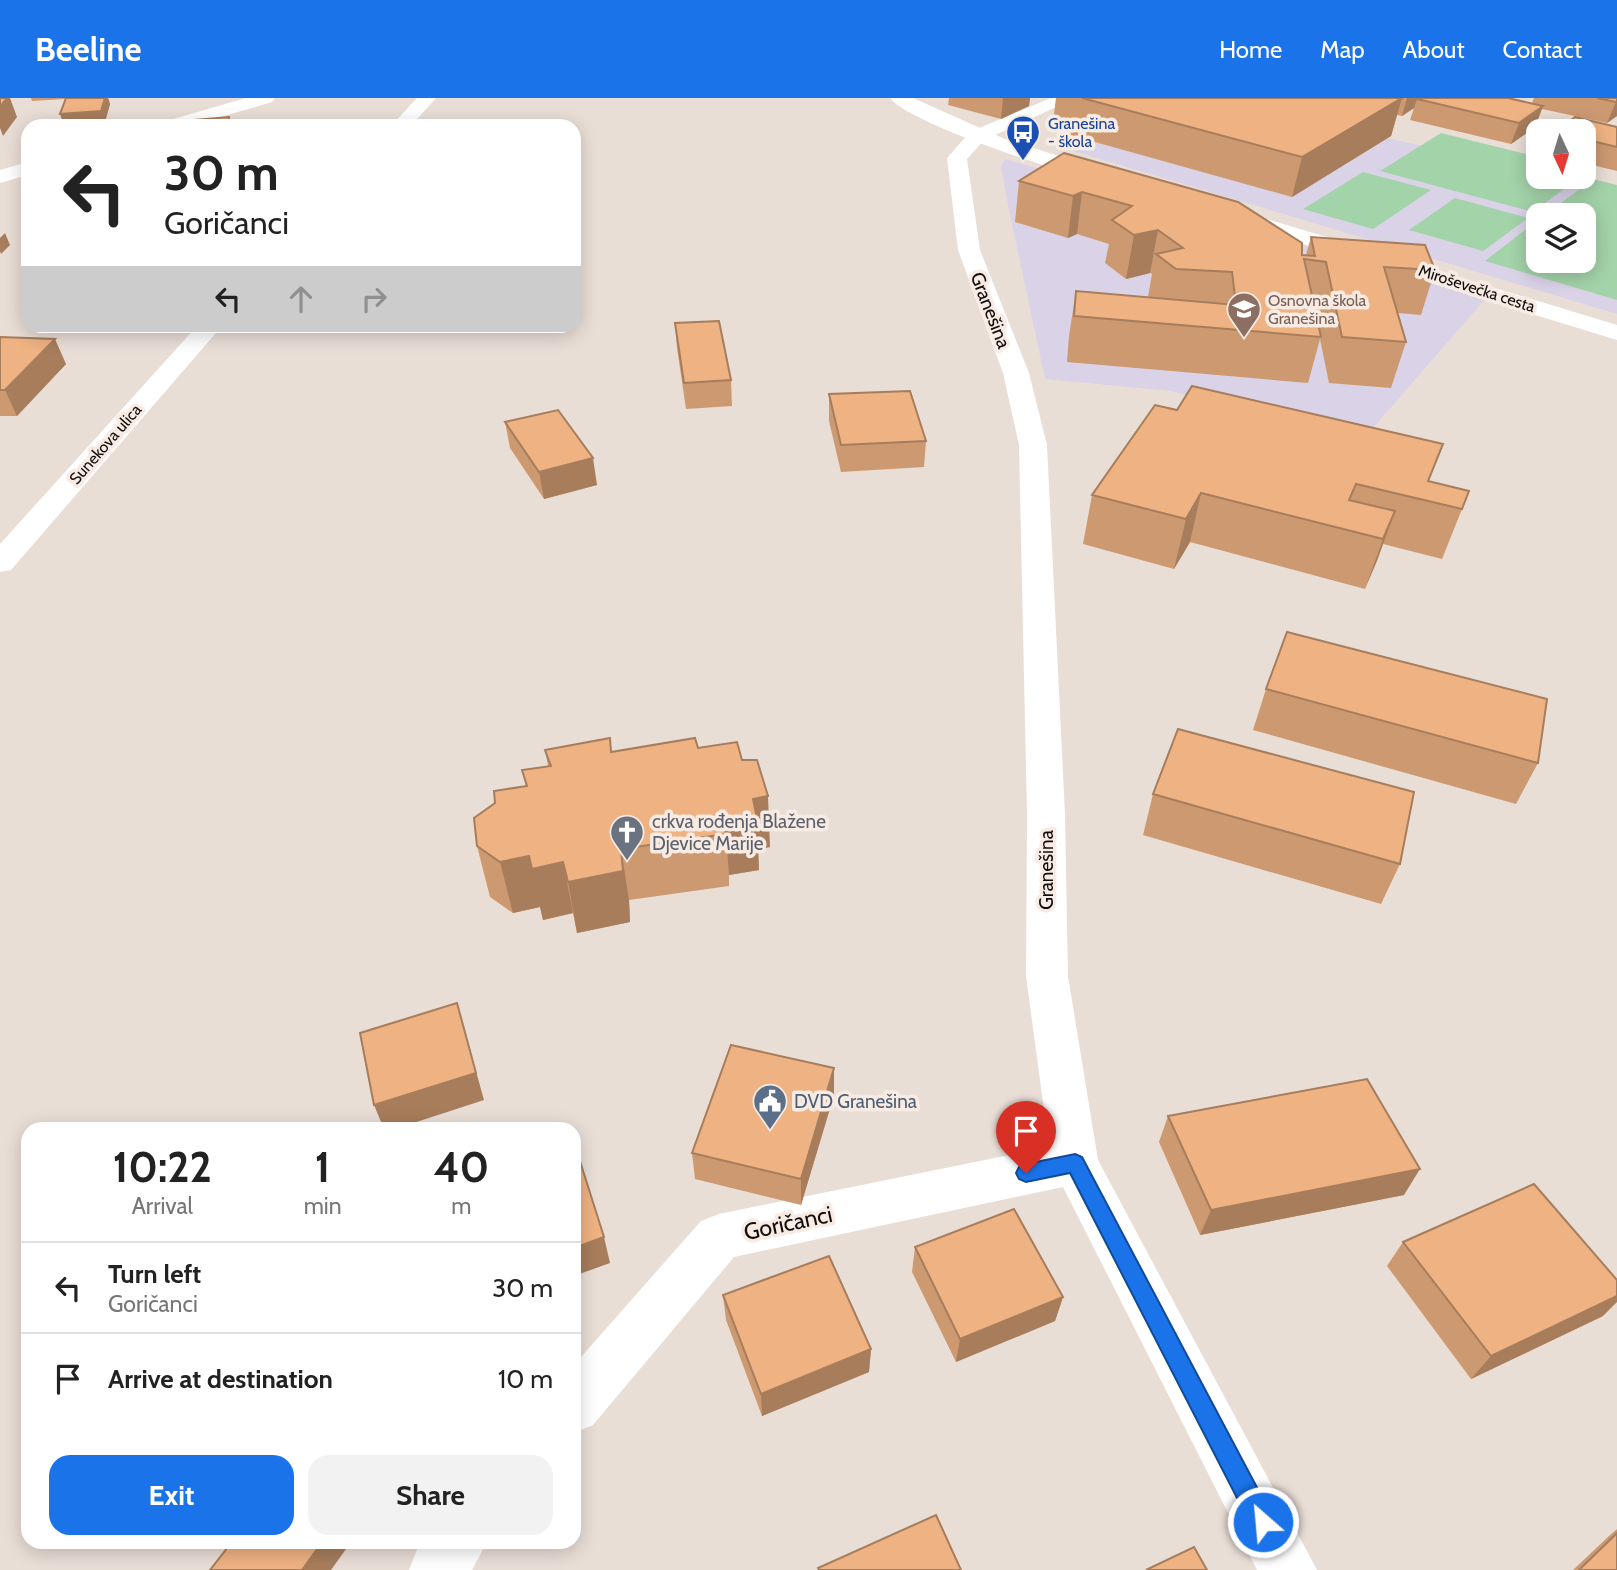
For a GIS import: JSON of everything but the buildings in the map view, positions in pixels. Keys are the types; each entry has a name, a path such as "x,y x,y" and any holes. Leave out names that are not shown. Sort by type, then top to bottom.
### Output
{"street":[{"path":"194,119 266,98"},
{"path":"407,119 427,98"},
{"path":"899,98 977,136 1117,180"},
{"path":"977,136 1067,98"},
{"path":"1428,98 1526,121"},
{"name":"Granešina","path":"977,136 957,158 969,250 1016,373 1033,445 1045,814 1047,976 1075,1163 1288,1570"},
{"path":"0,177 21,170"},
{"name":"Miroševečka cesta","path":"1210,208 1435,274 1617,333"},
{"name":"Sunekova ulica","path":"0,563 204,333"},
{"name":"Goričanci","path":"581,1398 719,1237 1075,1163"},
{"path":"438,1570 442,1559 451,1549"}],"shaded area":[{"name":"Osnovna škola Granešina","path":"1135,98 1217,98 1526,170 1526,189 1596,189 1596,186 1617,191 1617,314 1050,144"},
{"name":"Osnovna škola Granešina","path":"1005,159 1485,299 1361,442 1171,391 1045,379 1001,166"}],"green space":[{"path":"1441,133 1526,154 1526,189 1564,189 1545,203 1526,203 1526,210 1380,171"},
{"path":"1363,172 1431,190 1373,229 1303,209"},
{"path":"1596,180 1617,185 1617,300 1485,261 1526,229 1526,273 1596,273 1596,203 1561,203 1580,189 1596,189"},
{"path":"1455,198 1526,217 1483,251 1409,230"}],"place":[{"name":"Granešina - škola","path":"1023,162"},
{"name":"Osnovna škola Granešina","path":"1244,339"},
{"name":"crkva rođenja Blažene Djevice Marije","path":"627,862"},
{"name":"DVD Granešina","path":"770,1131"}],"route":[{"path":"1026,1173 1075,1163 1263,1522"}]}
